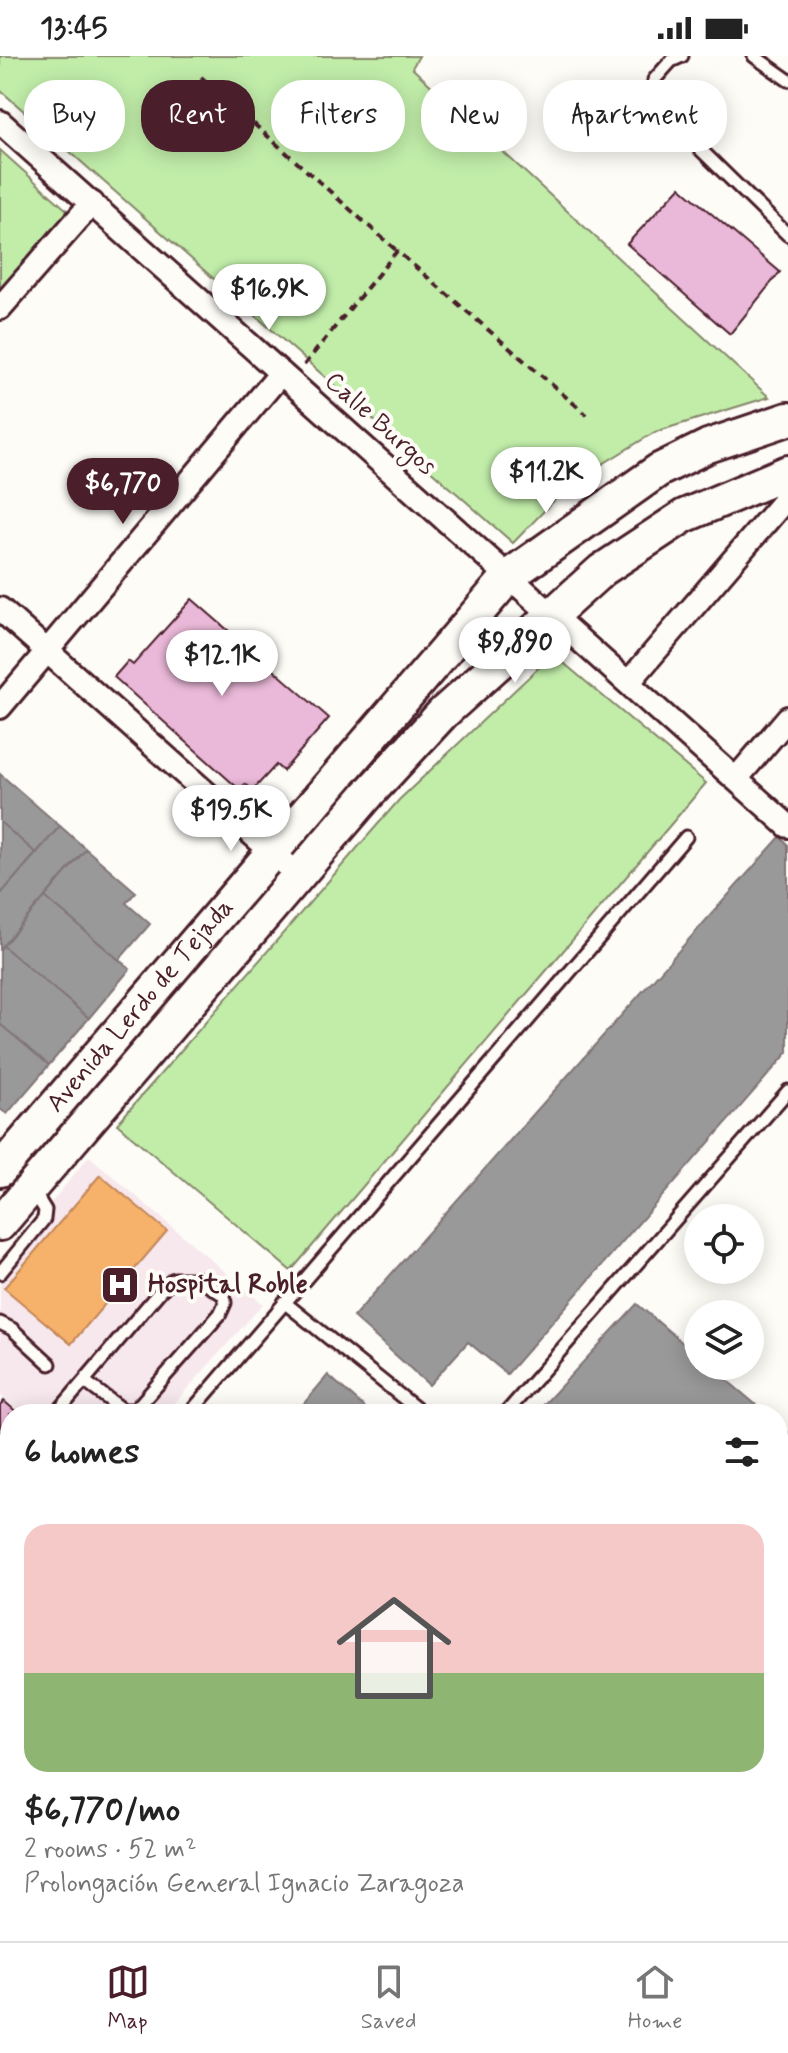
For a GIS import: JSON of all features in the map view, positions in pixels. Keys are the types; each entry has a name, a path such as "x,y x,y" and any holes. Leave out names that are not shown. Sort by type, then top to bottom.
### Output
{"street":[{"name":"Calle Burgos","path":"0,122 788,826"},
{"path":"0,308 92,203"},
{"path":"0,707 285,377"},
{"name":"Avenida Lerdo de Tejada","path":"0,1170 270,851 509,576 659,470 708,446 788,419"},
{"name":"Avenida Lerdo de Tejada","path":"0,1224 298,875 442,714 549,614 602,570 684,516 788,472"},
{"path":"628,683 788,496"},
{"path":"0,609 298,875"},
{"path":"736,779 788,718"}],"lane":[{"path":"682,56 671,61 654,80 654,104 788,235"},
{"path":"754,56 788,80"},
{"path":"197,1404 686,837"},
{"path":"514,1404 788,1091"},
{"path":"0,1273 44,1219 45,1210 31,1188"},
{"path":"64,1404 174,1279 198,1279 224,1295 225,1303 220,1314 140,1404"},
{"path":"284,1302 411,1404"},
{"path":"0,1323 12,1329 50,1364"},
{"path":"84,1381 115,1404"}],"path":[{"path":"201,77 587,415"},
{"path":"285,377 397,251"}],"shaded area":[{"name":"Hospital Roble","path":"89,1156 263,1304 174,1404 11,1404 0,1395 0,1266"}],"green space":[{"path":"0,56 419,56 412,68 425,80 421,80 421,152 503,152 769,397 655,432 570,484 513,543 70,152 125,152 125,80 24,80 24,111 0,90"},
{"path":"0,150 68,211 0,289"},
{"path":"553,654 706,783 291,1271 117,1124 399,800"}],"building: Health":[{"path":"100,1175 167,1231 71,1344 4,1288"}],"building: Industry":[{"path":"0,774 60,826 36,853 0,822"},
{"path":"0,822 36,853 0,895"},
{"path":"60,826 86,849 0,949 0,895"},
{"path":"780,837 788,845 788,1052 507,1374 468,1342 429,1385 353,1317"},
{"path":"86,849 136,892 126,903 150,924 119,960 45,897"},
{"path":"45,897 130,969 89,1018 3,946"},
{"path":"3,946 89,1018 49,1065 0,1024 0,949"},
{"path":"0,1024 49,1065 7,1114 0,1109"},
{"path":"637,1304 684,1344 684,1380 727,1380 755,1404 544,1404"},
{"path":"328,1375 361,1404 303,1404"}],"building: Other":[{"path":"680,187 780,272 730,334 627,244"},
{"path":"192,599 329,718 283,771 276,765 253,790 245,784 240,790 114,677 128,661 133,665"}],"place":[{"name":"Hospital Roble","path":"120,1285"}]}
